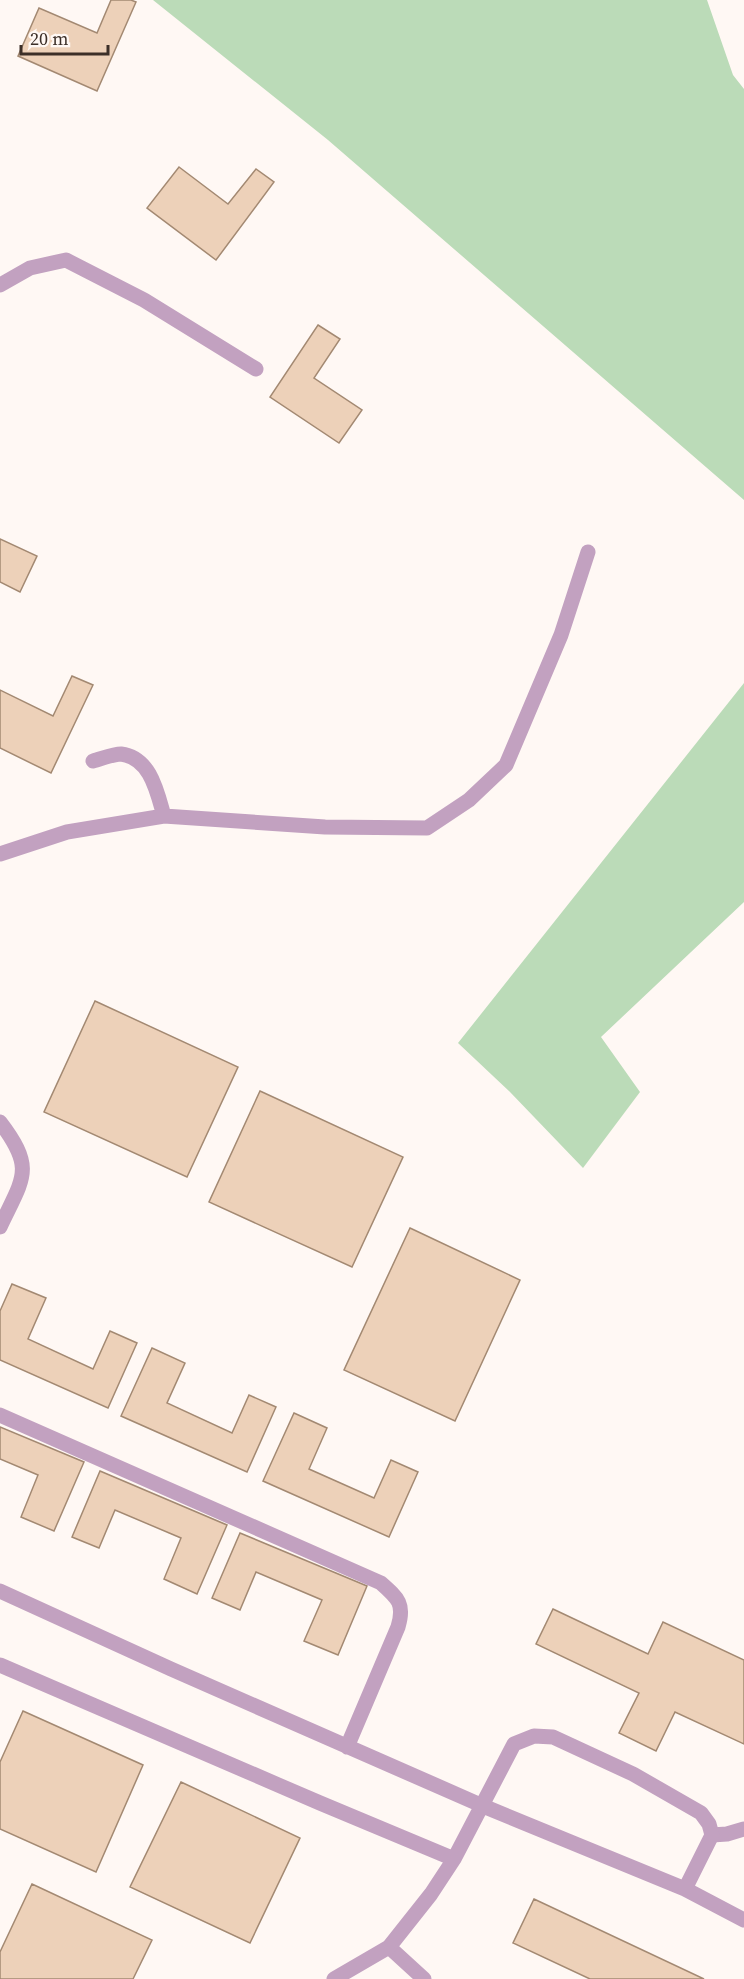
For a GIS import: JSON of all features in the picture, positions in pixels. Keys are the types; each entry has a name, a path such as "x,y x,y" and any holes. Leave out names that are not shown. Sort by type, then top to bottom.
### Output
{"street":[{"path":"0,285 30,268 66,260 144,300 256,369"},
{"path":"0,854 67,832 164,816 325,827 426,828 469,800 506,765 561,635 588,552"},
{"path":"93,761 119,754 136,760 155,783 164,816"},
{"path":"0,1122 23,1159 22,1180 0,1227"},
{"path":"0,1415 381,1583 398,1598 402,1613 398,1627 347,1747"},
{"path":"0,1592 483,1806 685,1889 744,1920"},
{"path":"0,1665 454,1859"},
{"path":"334,1979 388,1947 431,1894 454,1859 513,1744 534,1736 553,1737 633,1774 701,1813 709,1824 712,1835 685,1889"},
{"path":"712,1835 744,1829"},
{"path":"388,1947 424,1979"}],"green space":[{"path":"153,0 707,0 733,75 744,89 744,500 328,140"},
{"path":"744,683 744,902 601,1037 640,1092 583,1168 510,1092 458,1043"}],"building":[{"path":"111,0 136,2 97,91 18,56 39,8 97,33"},
{"path":"179,167 228,204 256,169 274,182 216,260 147,208"},
{"path":"318,325 340,339 314,378 362,410 339,443 270,397"},
{"path":"0,539 37,556 20,592 0,582"},
{"path":"72,676 93,685 51,773 0,748 0,690 53,716"},
{"path":"95,1001 238,1067 187,1177 44,1112"},
{"path":"260,1091 403,1157 352,1267 209,1202"},
{"path":"410,1228 520,1280 455,1421 344,1370"},
{"path":"12,1284 46,1298 28,1339 93,1369 110,1331 137,1343 108,1408 0,1360 0,1311"},
{"path":"152,1348 185,1363 167,1403 232,1433 249,1395 276,1407 247,1472 121,1416"},
{"path":"294,1413 327,1428 309,1469 374,1498 391,1460 418,1472 389,1537 263,1481"},
{"path":"0,1427 84,1462 54,1531 21,1517 38,1475 0,1459"},
{"path":"100,1471 227,1525 197,1594 164,1579 181,1538 115,1510 99,1548 72,1537"},
{"path":"240,1533 367,1586 338,1655 304,1641 322,1600 256,1572 240,1610 212,1598"},
{"path":"553,1609 648,1654 663,1622 744,1660 744,1744 675,1712 656,1751 619,1733 639,1693 536,1644"},
{"path":"23,1711 143,1765 96,1872 0,1829 0,1762"},
{"path":"181,1782 300,1838 250,1943 130,1887"},
{"path":"32,1884 152,1940 133,1979 0,1979 0,1952"},
{"path":"534,1899 704,1979 590,1979 513,1943"}]}
